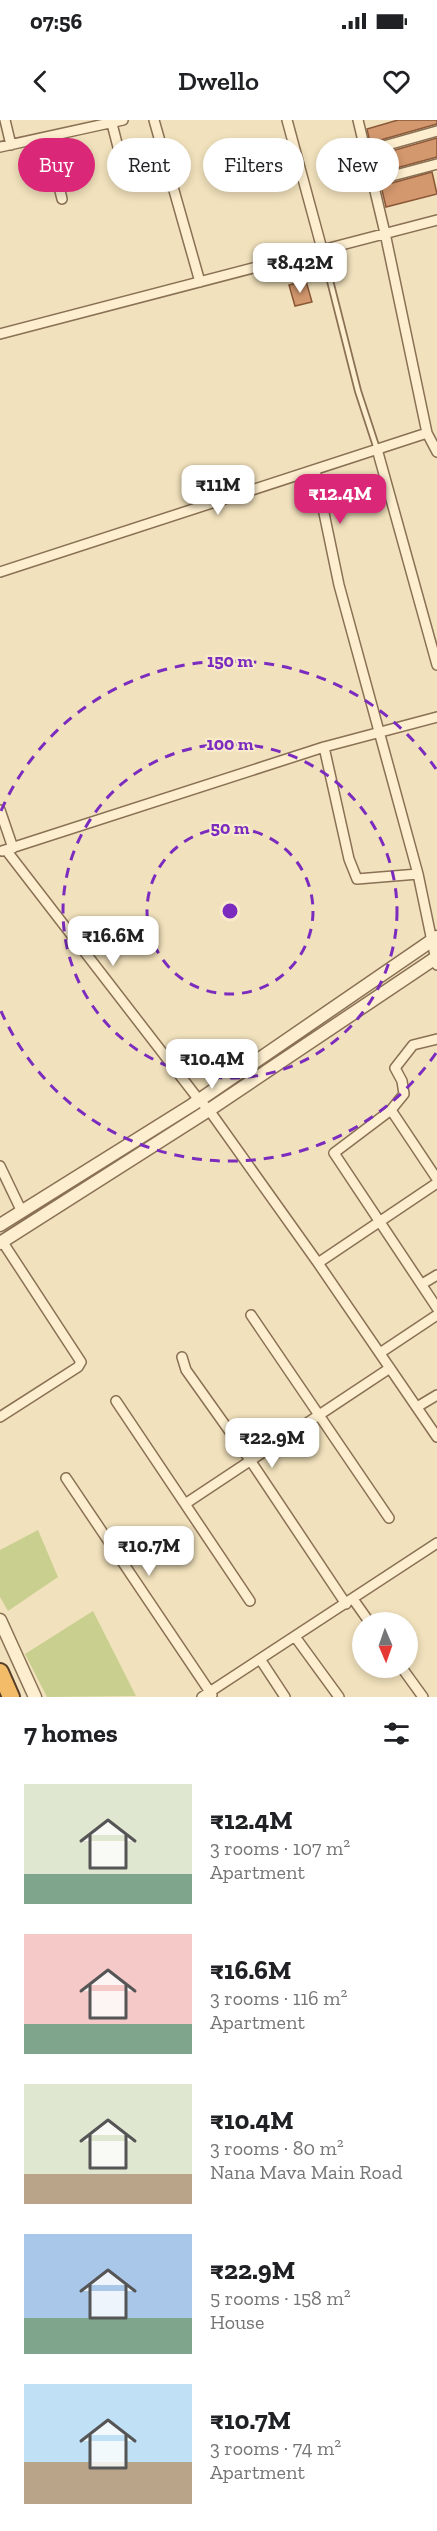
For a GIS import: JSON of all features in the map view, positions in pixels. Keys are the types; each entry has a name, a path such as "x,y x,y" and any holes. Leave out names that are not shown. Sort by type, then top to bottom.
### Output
{"highway":[{"path":"0,1672 11,1697"}],"street":[{"path":"5,120 11,145"},
{"path":"0,147 123,120"},
{"path":"154,120 200,282"},
{"path":"287,120 322,249"},
{"path":"358,120 363,138"},
{"path":"112,121 116,138"},
{"path":"399,142 437,131"},
{"path":"47,137 62,199"},
{"path":"399,174 437,164"},
{"path":"376,192 427,433 437,453"},
{"path":"0,334 437,220"},
{"path":"0,572 427,433"},
{"path":"378,449 437,666"},
{"path":"0,1418 78,1367 81,1362 1,1242 209,1110 436,960 434,939 418,874 339,585 315,470"},
{"path":"6,850 324,747 437,717"},
{"path":"324,747 349,859 357,879 418,874"},
{"path":"0,810 6,850 209,1110 318,1263 437,1437"},
{"path":"0,1226 199,1100 434,939"},
{"path":"437,1039 413,1045 395,1068 402,1081 404,1094 392,1110 334,1153 437,1308"},
{"path":"318,1263 437,1181 392,1110"},
{"path":"0,1166 22,1212"},
{"path":"422,1284 437,1275"},
{"path":"251,1315 389,1518"},
{"path":"380,1353 437,1315"},
{"path":"182,1357 186,1370 360,1612"},
{"path":"185,1504 390,1368"},
{"path":"417,1407 437,1395"},
{"path":"116,1401 250,1601"},
{"path":"66,1478 209,1695 437,1543"},
{"path":"0,1620 35,1697"},
{"path":"296,1638 339,1697"},
{"path":"260,1659 285,1697"},
{"path":"409,1678 423,1697"}],"lane":[{"path":"322,249 358,391 378,449"}],"green space":[{"path":"38,1530 58,1577 8,1611 0,1597 0,1550"},
{"path":"93,1611 136,1696 47,1697 25,1654"}],"building":[{"path":"398,120 437,120 437,124 388,138 369,138 367,129"},
{"path":"437,138 437,157 399,167 399,149"},
{"path":"432,172 437,194 386,207 382,192 399,192 399,181"},
{"path":"306,281 312,302 295,306 289,285"}]}
